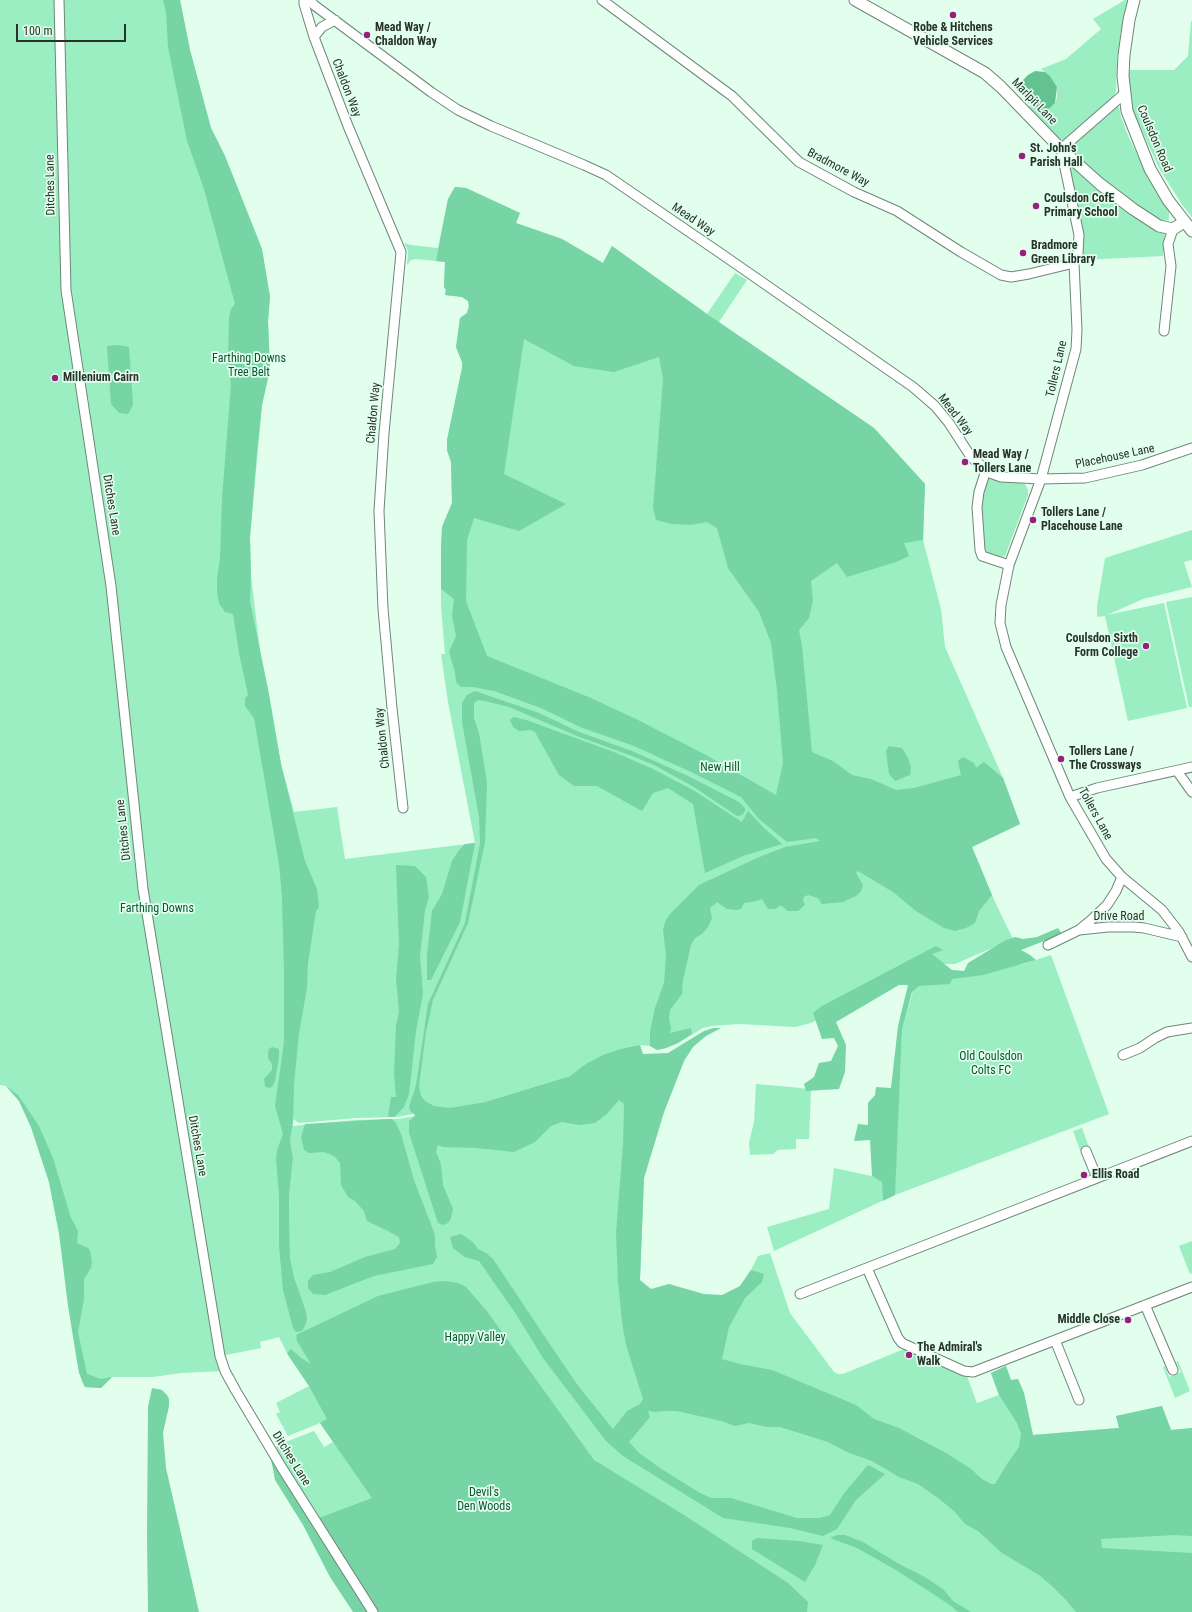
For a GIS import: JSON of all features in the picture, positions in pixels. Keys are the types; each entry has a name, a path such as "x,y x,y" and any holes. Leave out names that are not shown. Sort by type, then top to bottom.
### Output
{"main road":[{"name":"Marlpit Lane","path":"855,0 985,73 1001,87 1061,149 1100,184 1133,209 1159,226 1173,229"},
{"name":"Coulsdon Road","path":"1134,0 1129,20 1124,55 1124,94 1127,111 1150,169 1168,200 1192,231"},
{"path":"1173,229 1184,222"}],"street":[{"name":"Ditches Lane","path":"59,0 66,290 111,586 143,889 220,1356 225,1371 236,1391 282,1468 373,1612"},
{"name":"Chaldon Way","path":"304,0 314,36 348,126 401,252 384,433 379,511 385,630 403,808"},
{"name":"Mead Way","path":"310,0 314,5 431,92 458,110 606,176 913,387 936,406 971,457 986,470 1001,477 1041,479"},
{"name":"Bradmore Way","path":"602,0 732,96 799,162 854,192 897,211 994,272 1011,277 1074,263"},
{"path":"314,36 322,27 335,20"},
{"path":"1061,149 1124,94"},
{"name":"Tollers Lane","path":"1061,149 1080,235 1078,254 1074,263 1077,330 1076,349 1041,479 1009,566 1001,605 1000,623 1006,647 1070,797 1106,859 1122,877 1162,910 1182,937 1192,957"},
{"path":"1164,331 1171,266 1168,244 1173,229"},
{"name":"Placehouse Lane","path":"1041,479 1085,478 1142,465 1192,448"},
{"path":"986,470 979,492 977,507 980,550 982,556 1009,566"},
{"path":"1070,797 1097,788 1192,767"},
{"path":"1178,771 1192,792"},
{"name":"Drive Road","path":"1048,945 1079,930 1107,905 1116,891 1122,877"},
{"name":"Drive Road","path":"1079,930 1108,927 1134,927 1182,937"},
{"path":"1123,1055 1140,1048 1167,1032 1192,1028"},
{"path":"800,1294 1192,1141"},
{"path":"1086,1150 1097,1178"},
{"path":"868,1268 898,1338 902,1343 964,1371 973,1372 1192,1287"},
{"path":"1146,1305 1173,1370"},
{"path":"1055,1340 1079,1400"}],"green space":[{"path":"0,0 180,0 190,50 211,128 225,156 262,249 270,297 268,321 270,369 262,405 250,537 251,576 262,667 268,689 281,764 294,812 337,807 345,859 475,843 448,702 441,654 445,654 441,607 442,527 452,503 451,462 447,450 447,440 462,368 462,362 456,347 460,318 467,313 469,306 468,301 462,297 445,295 445,262 416,259 411,260 407,265 408,251 404,243 438,248 448,199 455,187 466,188 520,213 516,223 562,239 603,263 612,246 707,314 735,273 747,280 719,322 874,428 925,484 923,540 941,609 945,647 1003,778 1020,824 972,847 995,902 1013,939 955,964 946,964 927,968 811,1023 795,1027 739,1024 712,1026 703,1028 678,1043 666,1048 657,1050 650,1046 640,1045 584,1065 570,1076 485,1102 455,1108 440,1108 398,1117 356,1118 299,1123 293,1119 292,1126 356,1120 398,1119 456,1111 684,1061 664,1112 644,1178 640,1280 653,1349 740,1286 751,1270 758,1256 770,1253 790,1313 834,1372 838,1374 843,1374 904,1349 967,1376 977,1403 999,1395 991,1373 1006,1366 1011,1380 1018,1379 1024,1393 1033,1435 1119,1428 1116,1416 1162,1406 1171,1430 1192,1428 1192,1612 373,1612 275,1449 278,1445 314,1431 324,1447 333,1442 320,1423 288,1436 276,1414 280,1412 276,1403 309,1386 289,1357 279,1337 260,1342 261,1348 226,1355 222,1371 181,1373 153,1377 112,1377 101,1388 85,1387 82,1382 77,1362 59,1233 49,1182 31,1127 19,1101 6,1086 0,1085","holes":["290,1139 293,1159 289,1196 290,1257 299,1293 302,1323 285,1249"]},
{"name":"Farthing Downs Tree Belt","path":"163,0 180,0 190,50 211,128 225,156 262,249 270,297 268,321 270,369 262,405 257,452 250,537 250,601 268,689 281,764 305,861 317,889 319,907 316,911 308,963 307,988 299,1033 294,1085 293,1123 290,1139 293,1159 289,1196 290,1257 294,1277 306,1312 307,1320 303,1330 299,1332 296,1332 293,1328 283,1290 279,1245 279,1195 276,1159 277,1150 283,1134 275,1106 284,1042 284,972 282,897 279,864 254,718 245,706 245,698 248,695 239,653 233,614 225,612 219,603 217,591 217,578 220,559 222,498 231,385 228,363 229,318 231,309 235,304 204,189 187,141 168,47 166,12"},
{"path":"1125,0 1130,0 1121,31 1117,58 1116,91 1111,101 1069,138 1062,140 1053,137 1025,106 1031,106 1037,109 1050,108 1055,103 1057,98 1057,87 1050,76 1041,69 1066,59 1101,29 1093,19"},
{"path":"1191,21 1192,217 1183,206 1159,168 1133,111 1128,70 1174,70 1188,56"},
{"path":"1116,106 1119,107 1129,138 1148,176 1169,211 1169,220 1162,221 1156,219 1137,206 1070,153 1068,148"},
{"path":"1068,164 1118,204 1165,232 1163,256 1081,260 1083,240"},
{"name":"New Hill","path":"455,187 466,188 520,213 516,223 562,239 603,263 612,246 707,314 874,428 925,484 923,540 904,543 909,556 896,562 847,577 837,563 811,581 813,601 809,618 799,630 802,646 812,752 833,761 852,775 871,779 896,790 914,788 961,775 958,761 963,757 974,763 976,768 984,762 1003,778 1020,824 972,847 992,895 979,911 975,923 966,928 955,931 944,928 916,911 893,892 858,871 856,873 863,885 861,891 856,896 843,902 822,904 818,898 808,895 804,897 803,900 805,905 798,911 788,911 782,906 779,906 776,909 768,909 762,899 744,903 741,909 737,910 727,909 717,902 710,908 712,918 708,927 702,934 695,938 691,945 683,980 682,994 670,1010 670,1033 691,1028 692,1034 678,1043 666,1048 657,1050 650,1046 650,1032 655,1008 664,983 666,956 663,930 665,922 670,914 699,885 757,858 785,847 820,841 816,838 787,842 759,819 741,797 691,772 634,746 580,727 541,708 494,691 473,687 461,687 456,682 455,672 449,652 456,636 452,616 454,599 441,589 441,549 442,527 452,503 451,462 447,450 447,440 462,368 462,362 456,347 460,318 467,313 469,306 468,301 462,297 445,295 445,262 436,261 448,199","holes":["524,339 574,366 614,372 659,357 663,379 653,508 656,520 672,524 691,525 707,522 717,528 728,568 759,612 771,643 777,690 783,763 776,795 704,754 638,720 591,698 487,656 466,601 467,540 474,518 519,531 566,504 504,474"]},
{"path":"118,345 129,347 133,405 128,414 119,413 111,404 107,346"},
{"path":"990,477 1019,481 1025,484 1028,490 1028,495 1005,556 1003,557 987,554 983,548 980,505 987,478"},
{"name":"Coulsdon Sixth Form College","path":"1192,530 1192,560 1184,562 1192,587 1143,599 1107,615 1164,603 1187,708 1128,721 1105,616 1097,617 1097,606 1105,558"},
{"path":"1192,597 1192,707 1189,707 1166,602"},
{"path":"475,691 539,713 579,732 632,751 688,776 739,802 745,808 745,811 742,815 737,816 694,787 654,765 632,756 577,736 509,707 478,700 474,703 474,718 479,733 487,783 485,842 468,923 433,1000 426,1032 419,1086 421,1096 425,1101 434,1106 450,1108 485,1102 570,1076 584,1065 603,1055 621,1049 640,1045 643,1054 668,1053 704,1031 713,1028 721,1028 706,1036 693,1047 684,1061 664,1112 644,1178 640,1280 651,1289 669,1284 704,1294 722,1295 740,1286 751,1270 764,1274 762,1282 745,1298 729,1327 722,1359 772,1370 856,1405 874,1419 899,1428 946,1453 991,1484 995,1484 1019,1447 1021,1434 1017,1423 999,1395 991,1373 1006,1366 1011,1380 1018,1379 1024,1393 1033,1435 1119,1428 1116,1416 1162,1406 1171,1430 1192,1428 1192,1536 1175,1535 1101,1539 1102,1548 1192,1553 1192,1612 1076,1612 1053,1587 1039,1575 1002,1553 978,1531 965,1524 954,1511 938,1498 918,1484 899,1477 872,1461 847,1452 828,1442 780,1427 767,1427 749,1423 735,1426 721,1421 677,1411 648,1411 650,1417 629,1442 639,1453 663,1470 700,1493 711,1498 731,1498 797,1518 820,1518 830,1515 845,1492 868,1465 885,1474 856,1500 837,1529 823,1536 790,1528 723,1518 623,1456 606,1441 543,1358 516,1314 479,1261 465,1257 453,1248 450,1237 461,1234 473,1242 478,1249 493,1259 579,1387 613,1429 627,1411 640,1404 643,1399 626,1345 618,1281 616,1233 623,1144 624,1104 619,1100 607,1114 595,1123 579,1125 562,1122 551,1126 535,1142 514,1152 476,1148 443,1147 438,1145 436,1152 441,1164 443,1185 453,1209 448,1223 443,1225 438,1223 409,1133 409,1121 415,1116 409,1107 416,1085 428,1004 465,923 480,843 479,817 462,722 462,703 467,695"},
{"path":"514,717 614,752 653,769 693,790 742,822 748,811 782,844 743,856 705,873 693,804 668,788 653,793 642,811 597,786 574,786 559,775 535,732 531,730 519,731 513,727 510,720"},
{"path":"889,746 902,748 911,767 910,775 895,781 889,774 886,751"},
{"path":"475,843 460,922 431,980 427,980 427,955 432,911 442,894 452,861 465,844"},
{"path":"396,865 415,866 426,877 429,897 425,910 420,956 423,994 416,1031 409,1094 404,1107 394,1117 388,1117 391,1097 396,1097 394,1073 396,1025 399,1012 396,979 399,945"},
{"path":"1058,928 1062,934 1021,950 1036,960 983,975 952,979 950,984 919,986 912,992 902,1030 895,1195 883,1201 882,1182 872,1176 870,1140 854,1141 858,1124 868,1125 868,1103 875,1095 876,1087 891,1088 898,1026 908,985 899,985 836,1022 846,1045 845,1072 839,1089 806,1091 804,1084 814,1077 819,1063 831,1061 838,1046 834,1038 822,1039 813,1013 822,1006 936,946 943,950 932,954 952,970 964,971 968,963 1004,941 1015,937 1023,939 1037,937"},
{"name":"Old Coulsdon Colts FC","path":"1051,955 1109,1114 895,1195 774,1251 767,1227 829,1209 834,1168 895,1181 902,1030 916,980 1024,964"},
{"path":"272,1047 279,1049 279,1057 275,1081 272,1087 268,1088 265,1086 264,1079 272,1070 272,1064 268,1058 268,1053 269,1049"},
{"path":"756,1084 811,1090 809,1139 796,1139 796,1149 778,1150 773,1154 750,1155 749,1143 754,1122"},
{"path":"6,1086 18,1095 39,1126 53,1158 71,1218 78,1231 77,1243 88,1248 90,1251 92,1262 91,1268 84,1279 84,1299 78,1332 87,1374 101,1379 112,1377 101,1388 85,1387 79,1373 68,1306 59,1233 49,1182 31,1127 19,1101"},
{"path":"392,1119 396,1123 401,1134 414,1180 435,1235 437,1257 433,1264 374,1276 325,1295 313,1294 308,1288 308,1281 313,1275 330,1272 365,1257 395,1249 400,1243 399,1237 367,1221 364,1211 355,1201 348,1197 341,1185 340,1163 335,1157 323,1152 309,1153 304,1150 301,1137 305,1124"},
{"path":"1082,1128 1089,1147 1080,1150 1073,1131"},
{"path":"1192,1241 1192,1273 1190,1274 1179,1246"},
{"name":"Devil's Den Woods","path":"445,1281 458,1283 466,1287 486,1310 594,1460 684,1515 788,1583 808,1602 807,1612 353,1612 330,1577 303,1525 275,1480 270,1454 319,1518 372,1498 320,1423 327,1419 309,1386 287,1353 291,1349 311,1364 297,1341 296,1335 378,1296 433,1282"},
{"path":"1178,1361 1190,1391 1175,1398 1163,1367 1165,1366 1169,1377 1181,1372 1176,1362"},
{"path":"152,1388 162,1390 169,1399 169,1406 163,1433 166,1468 199,1612 148,1612 148,1407"},
{"path":"837,1535 845,1535 863,1542 899,1564 923,1576 943,1589 953,1601 971,1612 958,1612 950,1605 896,1570 857,1548 830,1538"},
{"path":"757,1538 799,1541 823,1545 815,1565 805,1582 752,1549 752,1541"}],"shaded area":[{"path":"1035,71 1045,72 1050,76 1057,87 1055,103 1050,108 1043,110 1037,109 1027,102 1022,89 1023,80"}],"place":[{"name":"Robe & Hitchens Vehicle Services","path":"953,15"},
{"name":"Mead Way / Chaldon Way","path":"367,35"},
{"name":"St. John's Parish Hall","path":"1022,156"},
{"name":"Coulsdon CofE Primary School","path":"1036,206"},
{"name":"Bradmore Green Library","path":"1023,253"},
{"name":"Millenium Cairn","path":"55,378"},
{"name":"Mead Way / Tollers Lane","path":"965,462"},
{"name":"Tollers Lane / Placehouse Lane","path":"1033,520"},
{"name":"Coulsdon Sixth Form College","path":"1146,646"},
{"name":"Tollers Lane / The Crossways","path":"1061,759"},
{"name":"Ellis Road","path":"1084,1175"},
{"name":"Middle Close","path":"1128,1320"},
{"name":"The Admiral's Walk","path":"909,1355"}],"park label":[{"name":"Farthing Downs","path":"157,909"},
{"name":"Happy Valley","path":"475,1338"}]}
